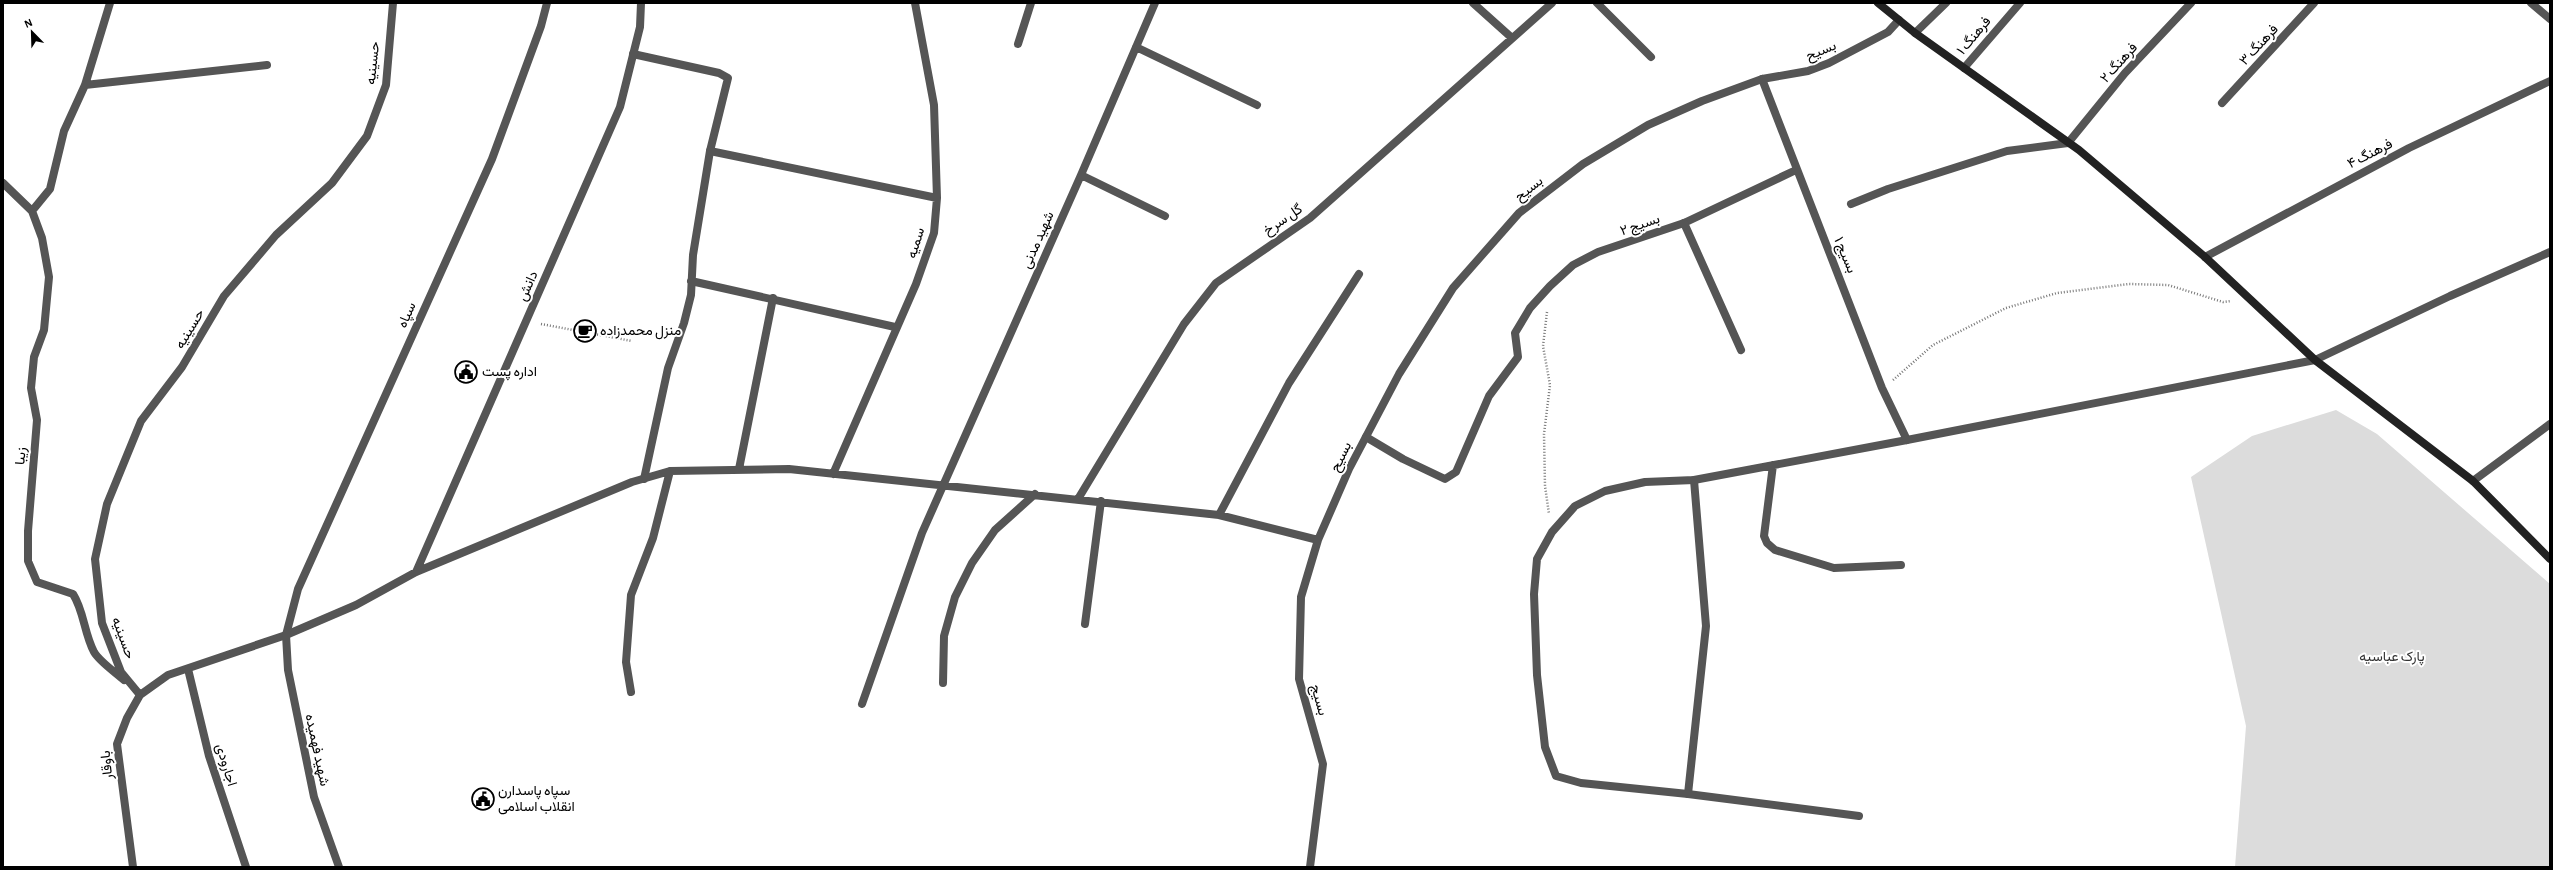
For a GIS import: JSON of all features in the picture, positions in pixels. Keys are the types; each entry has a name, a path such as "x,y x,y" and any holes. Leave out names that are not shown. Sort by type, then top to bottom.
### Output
{"main road":[{"path":"1878,3 1915,33 2068,143 2205,256 2315,360 2473,481 2550,559"}],"street":[{"path":"32,211 50,189 64,130 85,85 110,3"},
{"name":"حسینیه","path":"140,695 121,672 102,623 96,559 107,504 141,421 182,367 224,296 276,235 332,183 367,136 386,85 393,3"},
{"name":"سپاه","path":"286,635 298,589 492,159 541,26 547,3"},
{"name":"دانش","path":"416,572 620,107 640,27 641,3"},
{"name":"سمیه","path":"833,474 895,327 916,284 934,233 937,198 934,105 915,3"},
{"path":"1018,44 1031,3"},
{"name":"شهید مدنی","path":"862,704 922,533 1081,175 1155,3"},
{"path":"1474,3 1512,38"},
{"name":"گل سرخ","path":"1078,498 1184,324 1216,283 1310,218 1552,3"},
{"path":"1597,3 1651,56"},
{"path":"1915,33 1946,3"},
{"name":"فرهنگ ۱","path":"1964,68 2020,3"},
{"name":"فرهنگ ۲","path":"2068,143 2125,73 2191,3"},
{"name":"فرهنگ ۳","path":"2222,103 2314,3"},
{"path":"2531,3 2550,19"},
{"name":"بسیح","path":"1318,540 1349,469 1399,374 1453,288 1519,213 1583,164 1648,125 1702,101 1762,79 1808,71 1829,63 1888,32 1899,20"},
{"path":"1136,48 1257,105"},
{"path":"633,54 719,73 728,78 710,151 693,255 691,280 684,323 668,368 644,478"},
{"path":"85,85 267,65"},
{"name":"بسیج ۱","path":"1762,79 1796,170 1843,283 1882,388 1908,440"},
{"name":"فرهنگ ۴","path":"2205,256 2402,152 2550,81"},
{"path":"1851,204 1888,189 2007,151 2068,143"},
{"path":"710,151 937,198"},
{"name":"بسیج ۲","path":"1366,436 1403,459 1445,479 1456,472 1489,396 1518,357 1516,333 1530,308 1550,286 1573,265 1598,252 1684,223 1796,170"},
{"path":"1081,175 1165,216"},
{"name":"زیبا","path":"3,183 32,211 42,238 49,277 44,330 34,357 31,388 38,420 28,531 28,561 37,582 73,594 80,605 83,622 94,653 140,695"},
{"path":"1684,223 1741,350"},
{"path":"1859,816 1688,794 1581,783 1556,776 1545,747 1538,675 1534,594 1537,559 1552,532 1575,506 1605,491 1645,482 1694,480 1908,440 2315,360 2450,296 2550,252"},
{"path":"1218,515 1289,383 1359,274"},
{"path":"691,280 895,327"},
{"path":"739,469 773,298"},
{"path":"2473,481 2550,424"},
{"path":"1773,465 1764,536 1768,543 1776,550 1834,568 1901,565"},
{"name":"باوقار","path":"133,867 117,744 127,718 140,695 168,675 286,635 356,605 416,572 644,478 670,471 789,469 943,486 1078,498 1218,515 1318,540"},
{"path":"632,692 626,662 631,595 653,538 670,471"},
{"path":"1688,794 1706,626 1694,480"},
{"path":"943,683 944,636 955,597 972,563 995,530 1035,494"},
{"path":"1085,624 1101,501"},
{"name":"بسیج","path":"1310,867 1322,764 1299,679 1301,597 1318,540"},
{"name":"شهید فهمیده","path":"286,635 288,670 314,797 339,867"},
{"name":"اجارودی","path":"188,669 209,756 246,867"}],"path":[{"path":"1882,388 1933,345 2006,308 2057,293 2129,284 2168,285 2223,302 2249,298"},
{"path":"1550,286 1543,346 1550,385 1544,434 1545,486 1552,532"},
{"path":"526,321 632,341"}],"green space":[{"name":"پارک عباسیه","path":"2336,410 2377,434 2550,584 2550,867 2235,867 2246,726 2191,477 2252,436"}],"place":[{"name":"منزل محمدزاده","path":"585,331"},
{"name":"اداره پست","path":"466,372"},
{"name":"سپاه پاسدارن انقلاب اسلامی","path":"483,799"}]}
